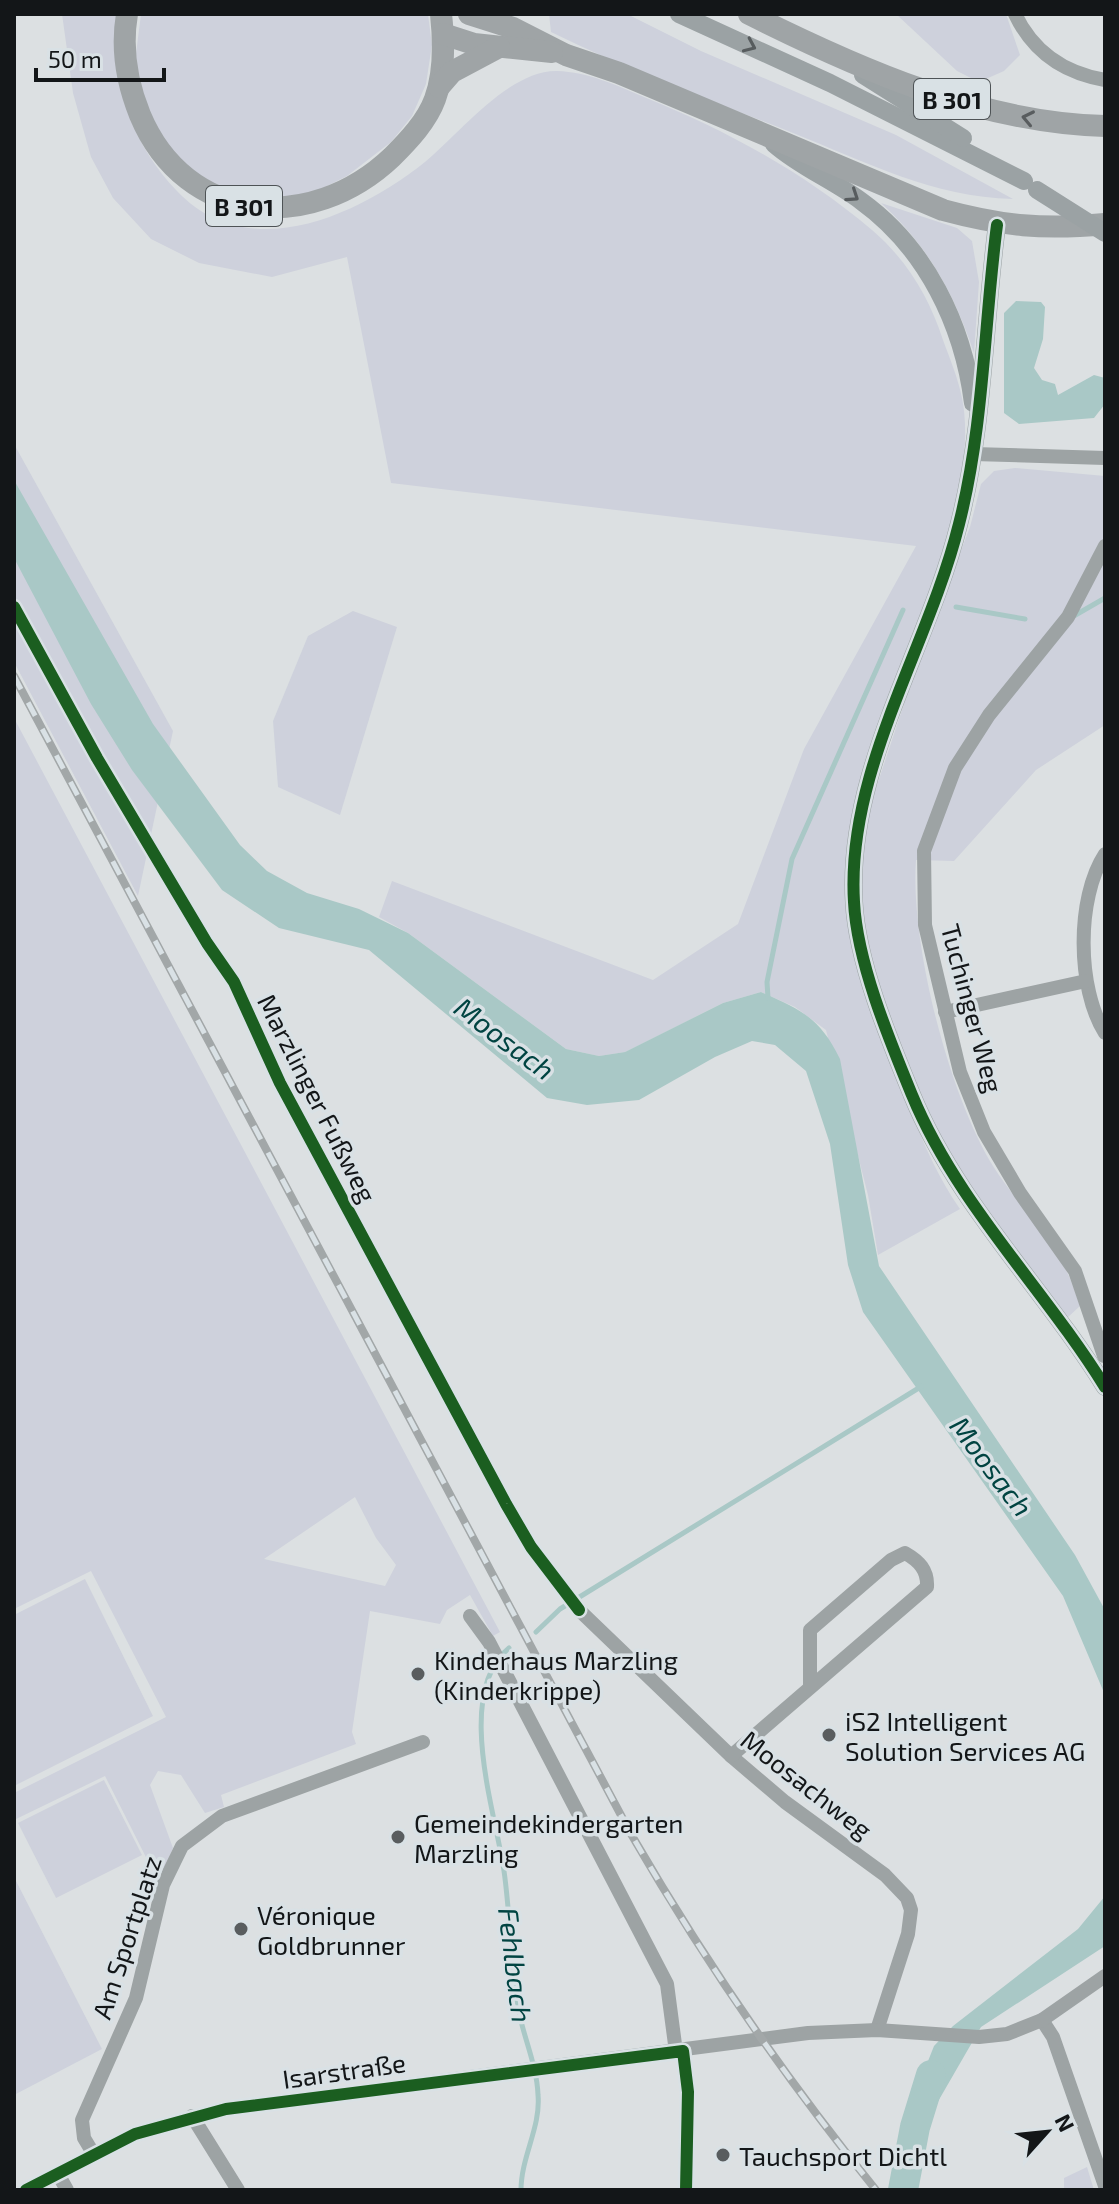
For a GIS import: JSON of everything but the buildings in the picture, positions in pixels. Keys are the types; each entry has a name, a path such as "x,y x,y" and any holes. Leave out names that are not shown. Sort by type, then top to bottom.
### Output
{"main road":[{"name":"B 301","path":"127,14 126,68 147,131 185,177 202,190 238,205 260,209 298,205 361,180 413,135 439,87 452,72 499,47"},
{"name":"B 301","path":"469,14 513,28 566,55 891,191 997,225 1057,227 1105,224"},
{"name":"B 301","path":"749,14 807,43 950,99 1043,121 1105,126"},
{"name":"B 301","path":"439,87 442,24 499,47 566,55"}],"street":[{"name":"B 301","path":"679,14 830,83 1031,185"},
{"path":"1015,14 1031,41 1056,63 1105,80"},
{"name":"B 301","path":"807,43 919,109 1031,185"},
{"path":"766,137 802,165 875,212 908,244 929,272 963,352 976,430"},
{"path":"1031,185 1105,233"},
{"path":"997,225 973,454 953,546 865,796 853,875 854,906 868,970 912,1096 931,1135 959,1187 1105,1387"},
{"path":"973,454 1105,458"},
{"name":"Tuchinger Weg","path":"1104,1356 1075,1271 1020,1193 984,1132 960,1072 925,925 924,851 955,768 989,715 1068,617 1105,546"},
{"path":"1105,854 1090,896 1086,981 1105,1033"},
{"path":"945,1012 1086,981"},
{"path":"731,1756 927,1587 925,1572 912,1557 905,1553 891,1560 810,1630 810,1687"},
{"name":"Moosachweg","path":"579,1610 731,1756 785,1802 885,1875 907,1898 911,1910 908,1934 877,2030"},
{"path":"470,1616 489,1642 667,1984 688,2092 686,2190"},
{"name":"Am Sportplatz","path":"93,2153 84,2138 82,2120 136,1998 163,1885 182,1846 222,1816 423,1742"},
{"name":"Isarstraße","path":"26,2190 135,2134 192,2116 314,2095 680,2052 808,2033 877,2030 979,2037 1007,2034 1042,2020 1105,1976"},
{"path":"1042,2020 1053,2037 1105,2186"},
{"path":"192,2116 238,2190"},
{"path":"58,2174 67,2190"}],"shaded area":[{"path":"62,14 117,14 116,39 122,87 136,131 147,152 177,191 205,214 236,226 269,229 302,225 368,200 425,162 503,92 539,73 557,71 591,77 623,88 764,154 846,209 885,242 906,267 931,309 962,398 965,436 961,480 939,581 857,835 849,872 903,1084 927,1149 960,1209 878,1255 868,1195 826,1030 795,1007 761,992 723,1003 625,1052 599,1056 566,1049 408,933 379,917 392,881 653,980 738,924 804,749 916,546 391,483 347,257 272,277 199,263 151,239 113,198 91,157 73,93"},
{"path":"141,14 428,14 432,45 426,84 412,116 391,142 347,176 317,191 263,203 207,191 158,139 134,69"},
{"path":"549,14 627,14 701,51 896,135 1013,199 955,192 874,166 671,85 551,32"},
{"path":"896,14 1006,14 1020,55 1004,71 979,82 957,71"},
{"path":"881,203 957,228 972,241 979,282 974,353 958,310 938,272 913,236"},
{"path":"14,444 173,731 138,896 14,662"},
{"path":"1015,468 1105,476 1105,725 1036,770 954,861 916,860 916,894 926,975 962,1100 993,1166 1048,1240 1066,1271 1080,1306 1067,1318 964,1185 915,1091 874,968 857,903 862,830 917,665 970,527 981,484 994,471"},
{"path":"353,611 397,627 340,815 278,787 273,721 308,636"},
{"path":"14,718 500,1632 493,1636 470,1595 447,1610 440,1624 370,1611 352,1732 356,1744 221,1795 224,1807 205,1813 181,1775 158,1771 150,1785 173,1848 159,1883 105,1776 14,1820 14,1793 166,1717 91,1571 14,1609","holes":["355,1497 376,1538 396,1565 385,1586 264,1559"]},
{"path":"85,1579 153,1716 14,1786 14,1615"},
{"path":"104,1780 142,1855 56,1898 18,1823"},
{"path":"14,1877 102,2049 14,2095"},
{"path":"1087,2167 1094,2190 1064,2190 1064,2178"}],"water":[{"path":"1016,301 1041,302 1045,307 1043,339 1034,368 1042,380 1055,384 1058,395 1094,375 1105,378 1105,404 1094,418 1019,424 1004,413 1004,313"},
{"path":"14,480 153,724 240,845 267,871 307,893 359,909 408,933 566,1049 599,1056 625,1052 723,1003 761,992 799,1010 817,1025 840,1059 879,1266 1075,1555 1105,1610 1105,1695 1063,1596 863,1312 848,1265 830,1144 806,1071 775,1045 752,1041 715,1057 639,1100 587,1105 547,1098 369,950 279,928 222,890 132,770 91,704 14,558"},
{"path":"1105,1896 1105,1946 981,2027 929,2117 909,2109 934,2046 953,2026 1078,1929"},
{"path":"905,2138 919,2143 910,2190 897,2190"}],"waterway":[{"path":"1072,617 1105,598"},
{"path":"956,607 1025,619"},
{"path":"768,998 767,982 792,859 903,610"},
{"name":"Fehlbach","path":"536,1632 560,1609 922,1386"},
{"name":"Fehlbach","path":"509,1648 493,1668 484,1694 481,1723 483,1755 504,1871 517,1999 537,2085 537,2119 521,2190"},
{"name":"Moosach","path":"903,2190 915,2127 931,2075"}],"railway":[{"path":"14,676 631,1834 746,2017 876,2190"}],"cycle path":[{"path":"997,225 979,412 967,487 945,571 892,710 863,805 855,853 856,925 876,1000 903,1073 931,1135 976,1209 1105,1387"},
{"name":"Marzlinger Fußweg","path":"14,607 97,758 207,943 234,982 280,1083 506,1504 531,1547 579,1610"},
{"path":"26,2190 135,2134 226,2109 683,2051 688,2092 686,2190"}],"place":[{"name":"Kinderhaus Marzling (Kinderkrippe)","path":"418,1674"},
{"name":"iS2 Intelligent Solution Services AG","path":"829,1735"},
{"name":"Gemeindekindergarten Marzling","path":"398,1837"},
{"name":"Véronique Goldbrunner","path":"241,1929"},
{"name":"Tauchsport Dichtl","path":"723,2155"}]}
